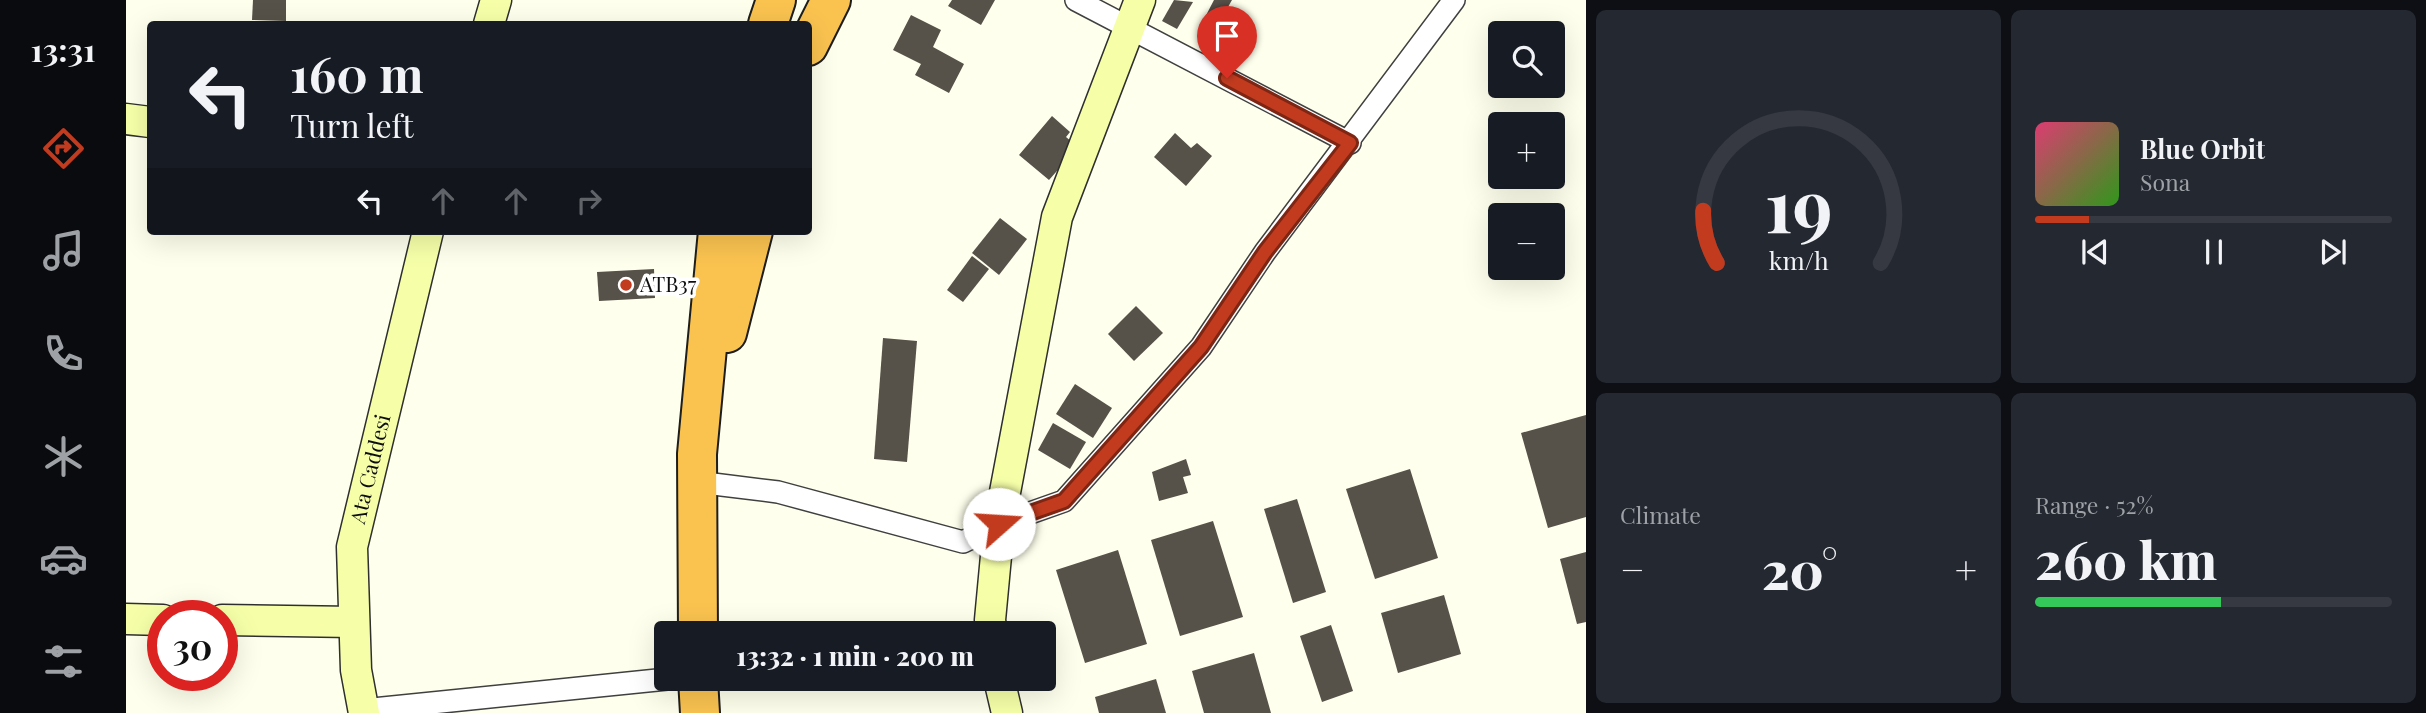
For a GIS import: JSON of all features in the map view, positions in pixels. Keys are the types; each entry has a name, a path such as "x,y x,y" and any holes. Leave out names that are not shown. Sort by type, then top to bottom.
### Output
{"highway":[{"path":"769,21 776,0"},
{"path":"812,38 831,0"},
{"path":"698,621 697,468 718,235"},
{"path":"697,468 752,235"},
{"path":"699,691 700,713"}],"street":[{"path":"490,21 496,0"},
{"path":"1076,0 1135,13 1350,143"},
{"path":"697,468 963,542 999,524 1064,501 1201,347 1265,252 1350,143 1454,0"},
{"path":"990,621 999,524 1057,217 1135,13"},
{"path":"126,119 147,122"},
{"name":"Ata Caddesi","path":"363,711 356,670 352,547 427,235"},
{"path":"126,619 147,620"},
{"path":"238,620 354,622"},
{"path":"363,711 654,679"},
{"path":"1002,691 1007,713"}],"building":[{"path":"253,0 286,0 286,21 252,20"},
{"path":"952,0 995,0 981,25 948,6"},
{"path":"1174,0 1193,2 1177,29 1162,21"},
{"path":"1214,0 1232,0 1228,7 1246,17 1232,42 1201,25"},
{"path":"911,15 941,30 933,47 964,64 949,93 915,75 921,64 893,50"},
{"path":"1052,116 1070,132 1066,137 1078,147 1049,180 1019,155"},
{"path":"1175,133 1191,148 1197,143 1212,156 1186,186 1154,157"},
{"path":"1000,218 1027,239 999,275 972,253"},
{"path":"972,256 989,269 963,302 947,290"},
{"name":"ATB37","path":"654,269 655,298 599,301 597,272"},
{"path":"1136,306 1163,333 1134,361 1108,334"},
{"path":"883,338 917,341 907,462 874,459"},
{"path":"1075,384 1112,408 1093,438 1056,414"},
{"path":"1586,415 1586,517 1548,528 1521,433"},
{"path":"1053,423 1086,442 1070,469 1038,450"},
{"path":"1186,459 1191,475 1183,477 1188,493 1159,501 1152,472"},
{"path":"1410,469 1438,558 1375,579 1346,489"},
{"path":"1297,499 1326,592 1293,603 1264,509"},
{"path":"1213,521 1243,617 1180,636 1151,540"},
{"path":"1118,550 1147,644 1085,663 1056,570"},
{"path":"1586,552 1586,622 1577,624 1560,559"},
{"path":"1444,595 1461,654 1398,673 1381,613"},
{"path":"1331,625 1353,691 1322,702 1300,636"},
{"path":"1254,653 1271,713 1204,713 1192,671"},
{"path":"1156,679 1166,713 1099,713 1095,697"}],"place":[{"name":"ATB37","path":"626,285"}],"route":[{"path":"999,524 1064,501 1201,347 1265,252 1350,143 1227,78"}]}
